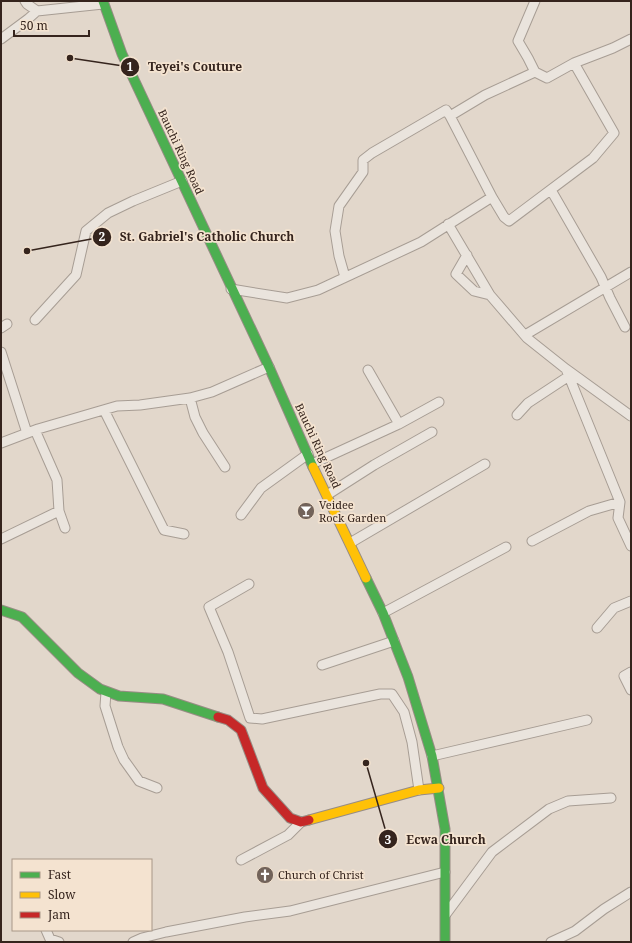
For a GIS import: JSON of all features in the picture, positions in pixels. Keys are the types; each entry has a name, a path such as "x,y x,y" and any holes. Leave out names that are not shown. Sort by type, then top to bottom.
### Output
{"main road":[{"name":"Bauchi Ring Road","path":"103,2 142,98 269,367 312,464 384,613 408,677 432,756 439,788 445,829 445,942"},
{"path":"1,610 22,617 78,673 106,692 119,696 163,699 228,720 241,730 263,788 290,818 301,822 419,790 439,788"}],"street":[{"path":"24,1 37,10 103,2"},
{"path":"536,1 518,41 535,72 547,78 574,63 613,48 631,39"},
{"path":"1,39 28,20 37,10"},
{"path":"345,277 338,256 335,231 339,206 363,172 363,160 372,153 446,110 492,197 504,217 509,222 593,158 614,133 574,63"},
{"path":"450,116 485,95 535,72"},
{"path":"35,320 76,276 86,231 108,213 182,181"},
{"path":"551,190 602,277 610,298 625,327"},
{"path":"231,289 287,298 318,290 421,242 492,197"},
{"path":"448,224 490,295 525,335 567,372 631,416"},
{"path":"466,255 456,274 474,291 490,295"},
{"path":"525,335 631,272"},
{"path":"1,352 31,432 57,480 59,511 65,528"},
{"path":"1,443 31,432 117,406 140,405 190,398 212,392 269,367"},
{"path":"368,370 399,424"},
{"path":"517,415 528,403 567,372"},
{"path":"567,372 620,502 618,518 631,546"},
{"path":"190,398 195,417 203,433 225,467"},
{"path":"312,464 399,424 439,402"},
{"path":"104,410 164,530 184,534"},
{"path":"327,495 374,464 432,432"},
{"path":"241,515 261,488 308,454"},
{"path":"350,543 485,464"},
{"path":"532,541 590,511 620,502"},
{"path":"1,539 59,511"},
{"path":"384,613 506,547"},
{"path":"249,584 209,607 228,652 250,718 262,719 380,694 392,694 404,712 412,742 419,790"},
{"path":"597,628 614,608 631,601"},
{"path":"322,665 394,641"},
{"path":"631,672 624,676 631,690"},
{"path":"106,692 105,706 118,747 124,760 139,782 157,788"},
{"path":"432,756 587,720"},
{"path":"446,914 492,852 549,809 568,801 611,798"},
{"path":"241,860 288,835 301,822"},
{"path":"133,942 142,938 166,932 245,917 290,911 445,872"},
{"path":"551,942 575,931 604,909 631,892"},
{"path":"46,931 50,939 59,942"}],"traffic: fast":[{"path":"103,1 122,54 269,367 313,467"},
{"path":"366,578 383,613 408,677 432,756 445,829 445,942"},
{"path":"1,610 22,617 78,673 100,689 119,696 163,699 218,717"}],"traffic: slow":[{"path":"313,467 366,578"},
{"path":"309,820 419,790 439,788"}],"traffic: jam":[{"path":"218,717 228,720 241,730 263,788 290,818 301,822 309,820"}],"place":[{"name":"Teyei's Couture","path":"70,58"},
{"name":"St. Gabriel's Catholic Church","path":"27,251"},
{"name":"Veidee Rock Garden","path":"306,511"},
{"name":"Ecwa Church","path":"366,763"},
{"name":"Church of Christ","path":"265,875"}]}
